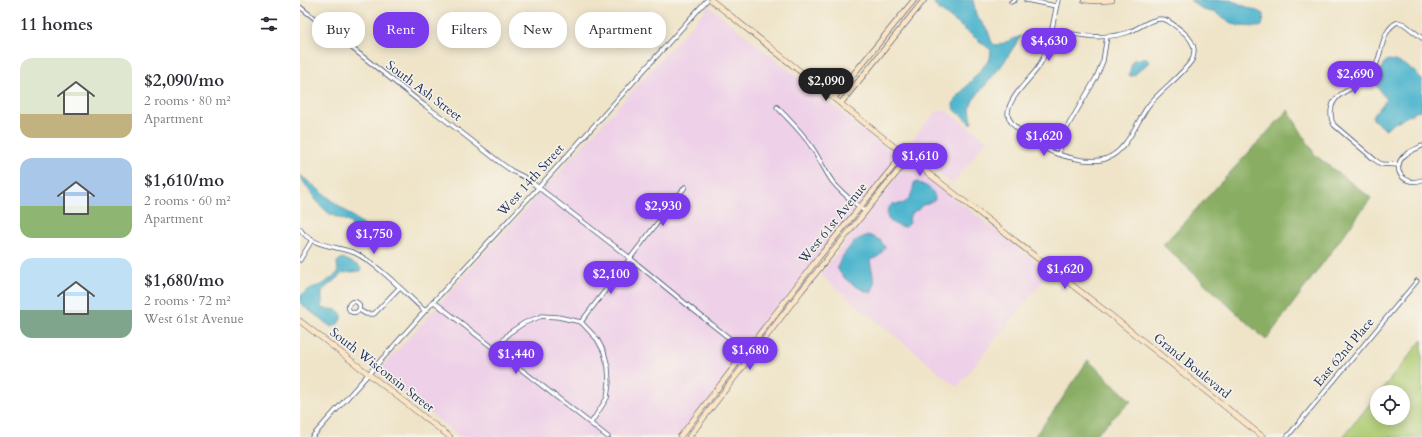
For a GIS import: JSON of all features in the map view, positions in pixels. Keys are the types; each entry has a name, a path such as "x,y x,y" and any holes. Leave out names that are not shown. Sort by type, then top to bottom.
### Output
{"main road":[{"name":"Grand Boulevard","path":"711,0 906,156 1108,313 1263,437"},
{"path":"834,98 914,0"},
{"path":"841,103 924,0"},
{"path":"1084,0 1098,2 1112,0"},
{"name":"West 61st Avenue","path":"680,437 745,351 860,207 897,162 906,156"},
{"name":"West 61st Avenue","path":"689,437 802,290 903,165 906,156"},
{"name":"South Wisconsin Street","path":"300,321 450,437"}],"street":[{"name":"West 14th Street","path":"312,437 433,301 538,188 707,0"},
{"path":"1011,2 1015,0"},
{"path":"1026,0 1056,6"},
{"path":"1052,30 1088,37 1107,36 1128,32 1159,18 1167,20 1191,40 1194,48 1193,58 1185,69 1148,106 1123,146 1115,154 1106,159 1080,159 1043,148 1015,127 1009,120 1008,112 1011,102 1037,69 1045,54 1050,42 1052,30 1056,6 1058,0"},
{"name":"South Ash Street","path":"300,7 512,172 526,178 630,258 752,356"},
{"path":"1399,165 1381,164 1375,160 1334,125 1331,119 1332,108 1334,100 1340,94 1362,83 1370,76 1375,69 1387,30 1392,24 1398,22 1404,24 1422,38"},
{"path":"1059,154 1063,136 1096,78 1102,61 1107,36"},
{"path":"878,45 884,50"},
{"path":"777,107 800,131 812,147 822,166 833,181 865,212"},
{"path":"1422,146 1405,155 1400,160 1398,168 1400,175 1408,182 1414,183 1422,180"},
{"path":"581,322 685,187"},
{"path":"300,229 301,236 355,253 372,264 424,311"},
{"path":"300,260 312,240"},
{"name":"East 62nd Place","path":"1287,437 1417,281"},
{"path":"359,310 366,314 374,314 399,288"},
{"path":"433,301 608,437"},
{"path":"496,350 510,333 524,323 542,316 558,316 581,322 597,339 604,352 608,367 609,383 606,398 591,423"}],"shaded area":[{"path":"709,6 897,157 682,437 460,437 378,372"},
{"path":"944,109 987,140 952,184 907,145 935,113"},
{"path":"913,167 1050,272 957,387 820,275 903,169 908,173"}],"green space":[{"path":"1288,110 1315,155 1371,198 1266,340 1163,245"},
{"path":"1422,340 1422,437 1343,437 1370,404 1370,425 1410,425 1410,385 1386,385"},
{"path":"1088,360 1131,401 1093,437 1034,437 1054,411"}],"water":[{"path":"938,0 973,0 976,15 988,31 992,43 995,45 1021,36 1002,65 973,100 970,108 972,123 970,123 955,110 953,106 954,101 990,59 991,50 935,6 934,3"},
{"path":"1190,0 1230,0 1264,14 1262,26 1239,26 1227,21 1217,13 1203,10"},
{"path":"1146,58 1149,60 1148,63 1133,76 1130,76 1129,74 1133,60"},
{"path":"1388,60 1398,62 1406,66 1422,79 1422,109 1385,129 1373,119 1373,116 1386,100 1376,84 1376,80 1385,62"},
{"path":"300,175 370,230 375,237 375,240 365,248 350,237 349,235 352,225 325,210 314,197"},
{"path":"917,182 932,191 935,196 935,200 914,211 909,218 910,223 906,227 892,223 887,217 887,213 892,204 906,202 912,193 914,183"},
{"path":"868,235 880,240 885,247 880,255 870,261 875,284 871,293 848,281 838,269 839,262 851,245 857,240"},
{"path":"343,258 359,266 361,271 343,273 322,291 322,308 336,310 342,315 339,323 336,326 331,327 301,304 300,296 311,288 322,285 338,273 337,262"}]}
